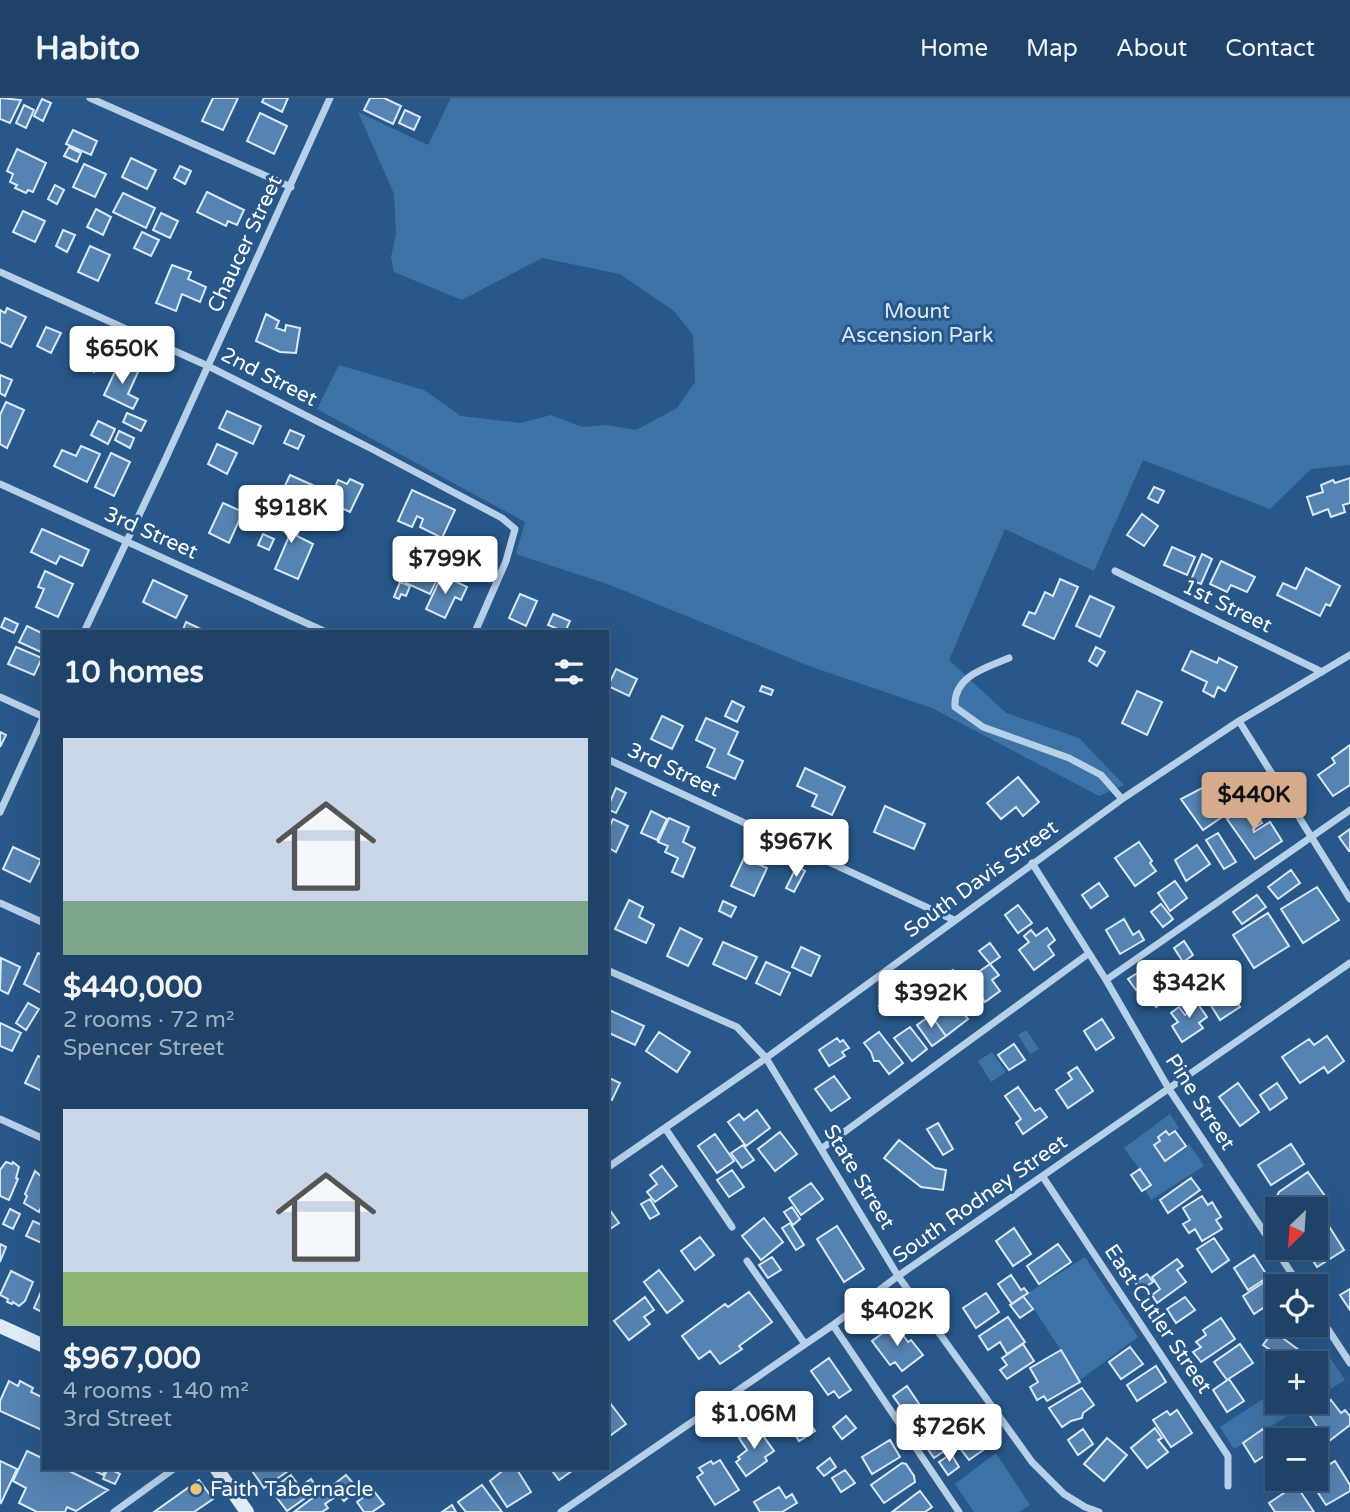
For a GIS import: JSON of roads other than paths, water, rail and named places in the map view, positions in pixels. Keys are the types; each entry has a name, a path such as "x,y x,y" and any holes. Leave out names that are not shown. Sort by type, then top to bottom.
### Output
{"street":[{"path":"90,98 291,187"},
{"name":"Chaucer Street","path":"85,630 330,98"},
{"name":"2nd Street","path":"0,272 208,366 502,519 515,529 506,561 476,630"},
{"name":"3rd Street","path":"0,484 322,630"},
{"name":"1st Street","path":"1115,571 1322,672"},
{"name":"South Davis Street","path":"609,1167 766,1058 1122,799 1239,721 1350,655"},
{"path":"1009,658 972,674 958,686 954,697 955,707 983,727 1069,758 1101,775 1122,799"},
{"path":"0,697 42,715"},
{"path":"0,812 42,720"},
{"path":"1239,721 1350,899"},
{"name":"3rd Street","path":"609,760 954,920"},
{"path":"1106,980 1350,810"},
{"name":"Pine Street","path":"1032,863 1106,980 1169,1089 1292,1274"},
{"path":"0,903 42,922"},
{"path":"821,1149 1088,954"},
{"name":"South Rodney Street","path":"561,1512 1350,963"},
{"name":"State Street","path":"609,971 737,1027 766,1058 898,1276 1031,1462 1064,1494 1099,1512"},
{"path":"0,1119 42,1138"},
{"path":"665,1128 732,1227"},
{"name":"East Cutler Street","path":"1042,1177 1228,1456 1228,1486"},
{"path":"747,1261 805,1344"},
{"path":"833,1325 959,1512"},
{"path":"0,1326 42,1345"},
{"path":"1328,1329 1350,1363"},
{"path":"114,1512 172,1470"},
{"path":"217,1470 247,1512"}],"place":[{"name":"Faith Tabernacle","path":"196,1489"}],"park label":[{"name":"Mount Ascension Park","path":"917,323"}]}
